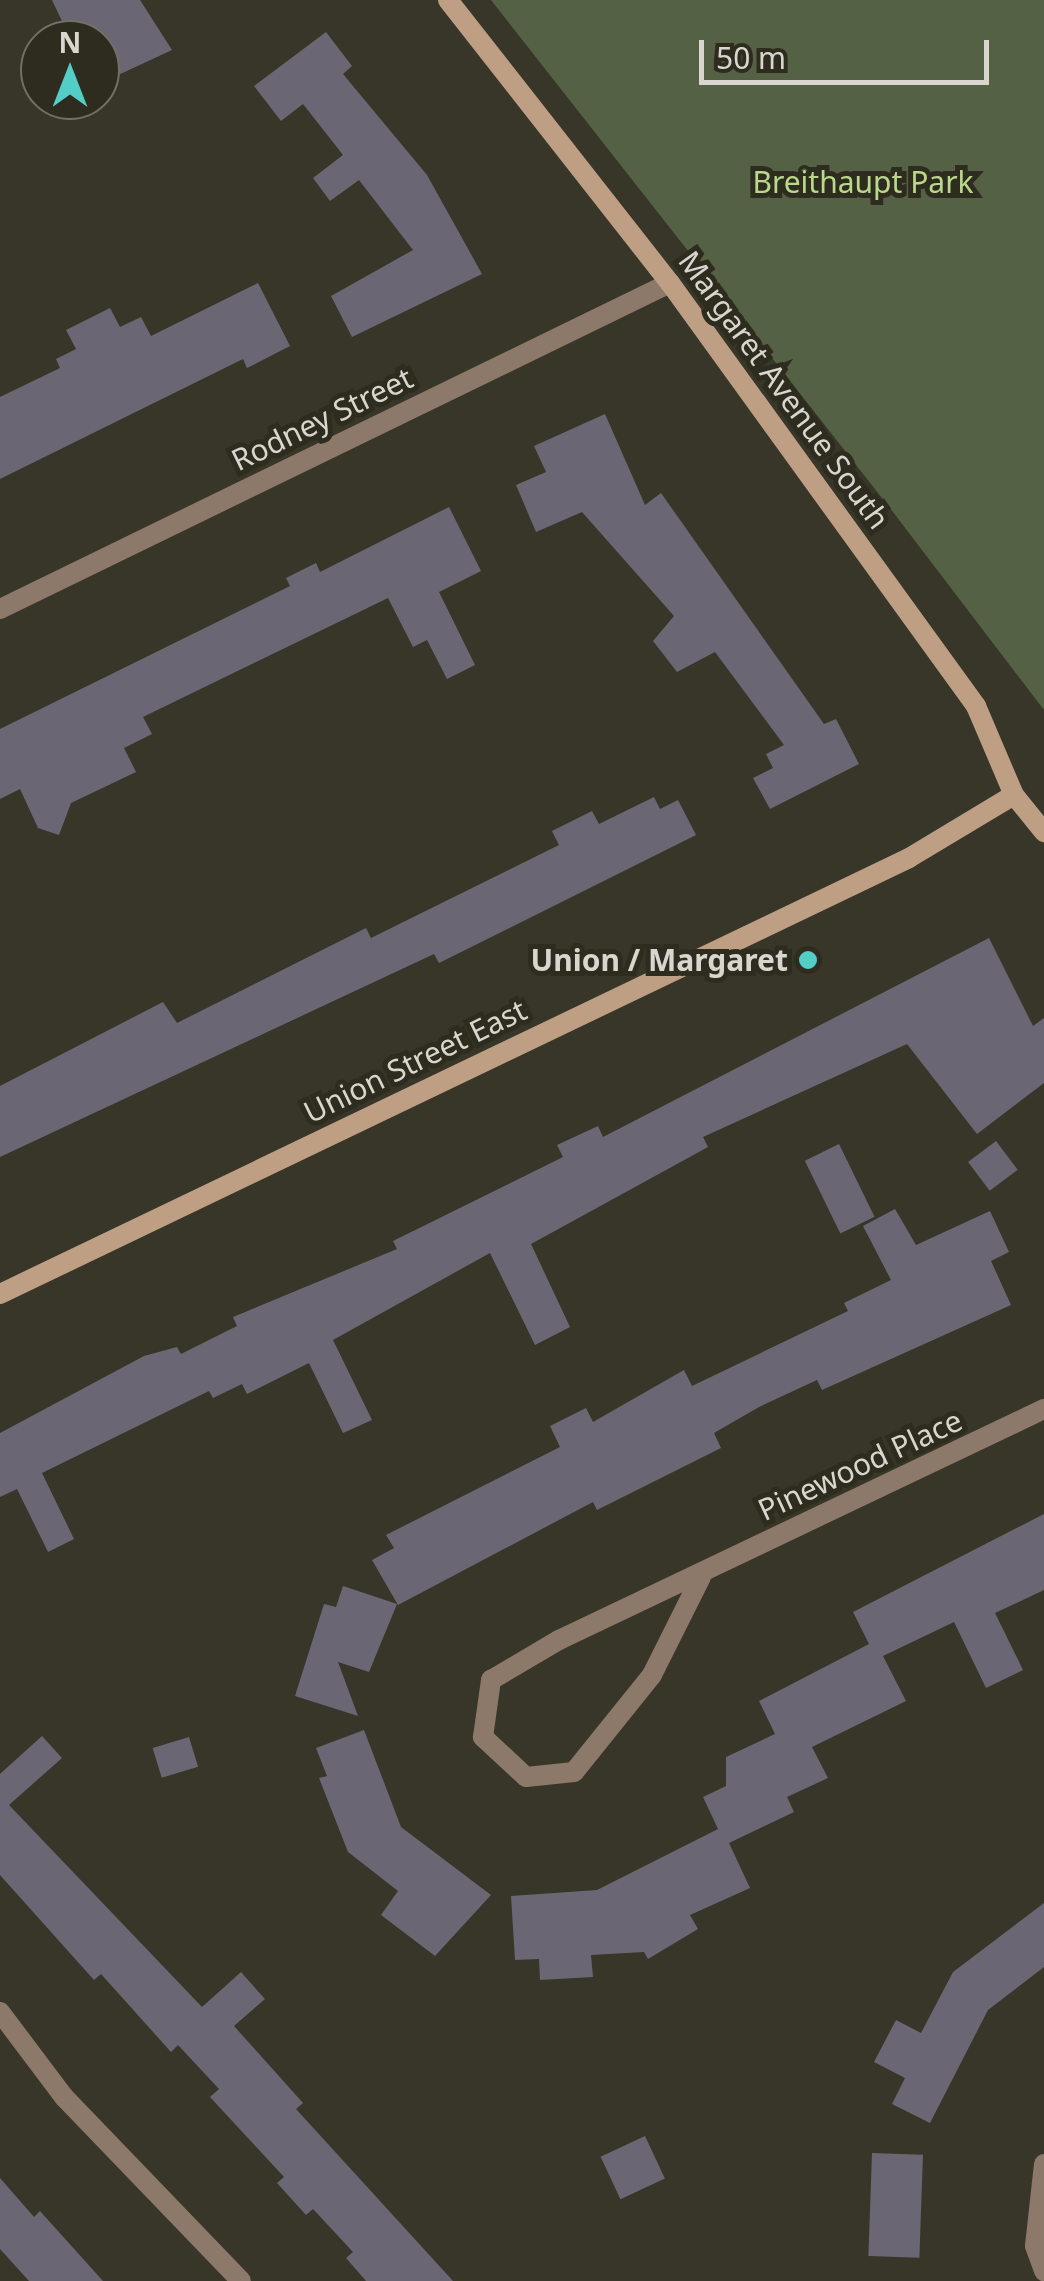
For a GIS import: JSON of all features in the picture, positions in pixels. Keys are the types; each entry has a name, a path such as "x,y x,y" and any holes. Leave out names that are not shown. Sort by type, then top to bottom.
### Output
{"street":[{"name":"Margaret Avenue South","path":"448,0 670,283 976,706 1014,795 1044,832"},
{"name":"Rodney Street","path":"0,609 670,283"},
{"name":"Union Street East","path":"0,1294 909,858 1014,795"},
{"name":"Pinewood Place","path":"701,1577 652,1675 574,1772 526,1778 484,1737 491,1680 701,1577 1044,1409"},
{"path":"0,2012 64,2097 241,2281"},
{"path":"1044,2164 1035,2246 1044,2271"}],"green space":[{"name":"Breithaupt Park","path":"491,0 1044,0 1044,710 893,512"}],"building":[{"path":"52,0 140,0 172,50 120,74 120,20 62,20"},
{"path":"326,32 352,66 343,74 427,175 482,274 352,337 331,296 413,250 359,180 330,201 313,178 343,155 303,104 281,121 254,86"},
{"path":"258,283 290,346 247,368 243,359 0,479 0,397 60,368 56,359 76,349 66,330 110,308 120,327 141,317 151,336"},
{"path":"605,414 645,505 661,493 824,724 836,719 859,764 770,809 753,778 773,768 766,754 784,745 715,652 677,672 653,641 674,616 582,512 536,532 516,485 546,472 534,446"},
{"path":"449,507 481,571 439,592 475,665 447,679 427,640 413,647 388,598 143,717 152,734 124,748 136,772 71,803 59,835 38,828 20,789 0,799 0,729 290,586 286,578 316,563 320,572"},
{"path":"654,797 660,809 678,800 696,835 439,963 434,954 0,1157 0,1086 163,1002 177,1023 366,928 371,938 559,845 552,831 592,811 599,824"},
{"path":"989,938 1033,1026 1044,1018 1044,1083 977,1134 907,1044 703,1137 708,1147 531,1244 570,1327 535,1345 490,1253 333,1340 372,1420 343,1433 309,1363 247,1394 242,1384 213,1398 209,1391 42,1473 74,1539 48,1552 17,1489 0,1497 0,1433 144,1356 177,1347 181,1354 237,1326 233,1317 397,1249 393,1241 563,1157 557,1145 598,1126 603,1137"},
{"path":"996,1141 1018,1170 990,1191 968,1162"},
{"path":"839,1144 875,1217 840,1233 805,1161"},
{"path":"895,1209 916,1245 990,1211 1009,1252 991,1261 1011,1305 822,1390 817,1380 759,1407 714,1433 721,1448 597,1510 593,1502 398,1605 372,1560 394,1548 386,1535 560,1447 550,1426 586,1408 593,1422 684,1370 692,1386 848,1311 844,1303 891,1280 863,1226"},
{"path":"1044,1514 1044,1590 995,1613 1023,1670 986,1688 954,1622 883,1656 906,1701 812,1747 828,1778 787,1797 794,1812 729,1843 750,1888 690,1915 698,1929 648,1959 644,1952 591,1955 593,1977 540,1980 539,1959 515,1960 511,1896 597,1890 718,1829 703,1797 726,1786 726,1757 775,1734 759,1701 869,1644 853,1612"},
{"path":"343,1586 397,1604 369,1672 338,1662 358,1716 295,1696 324,1604 336,1607"},
{"path":"364,1730 401,1827 491,1895 435,1956 381,1915 398,1891 348,1852 319,1778 327,1776 316,1748"},
{"path":"42,1736 62,1758 9,1805 202,2007 241,1972 265,1999 234,2026 303,2103 296,2109 453,2281 366,2281 346,2258 353,2252 313,2209 306,2215 277,2183 284,2177 210,2097 219,2089 178,2045 171,2052 101,1974 94,1980 0,1875 0,1774"},
{"path":"189,1737 198,1767 162,1778 153,1748"},
{"path":"1044,1903 1044,1967 988,2010 930,2123 892,2104 905,2078 874,2062 896,2020 921,2033 953,1972"},
{"path":"645,2136 665,2179 620,2199 601,2157"},
{"path":"872,2153 923,2155 919,2258 868,2256"},
{"path":"0,2178 34,2217 40,2211 103,2281 29,2281 0,2249"}],"place":[{"name":"Union / Margaret","path":"808,960"}]}
